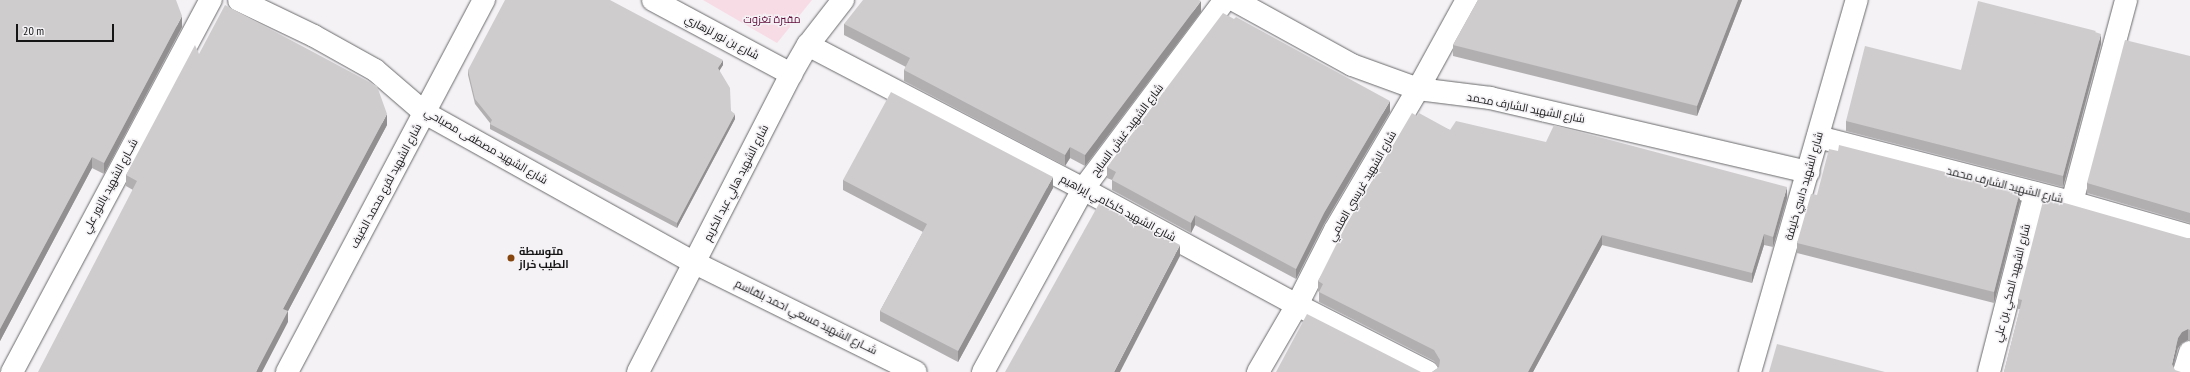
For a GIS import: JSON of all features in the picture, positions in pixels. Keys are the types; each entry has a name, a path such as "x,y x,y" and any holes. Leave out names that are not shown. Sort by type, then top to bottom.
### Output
{"street":[{"name":"شــارع الشهيد بالنور علي","path":"12,372 211,0"},
{"name":"شارع الشهيد مصطفى مصباحي","path":"239,0 314,36 375,70 425,113 696,263"},
{"name":"شارع الشهيد لقرع محمد الضيف","path":"287,372 484,0"},
{"name":"شارع بن نور لزهاري","path":"653,0 791,74"},
{"name":"شارع الشهيد هالي عبد الكريم","path":"638,372 696,263 791,74 808,45 843,0"},
{"name":"شارع الشهيد غبش السايح","path":"983,372 1083,189 1225,0"},
{"name":"شارع الشهيد الشارف محمد","path":"1234,0 1352,65 1418,89 1490,98 1809,172"},
{"name":"شارع الشهيد غريسي العلمي","path":"1258,372 1296,305 1335,230 1418,89 1467,0"},
{"name":"شارع الشهيد داسي خليفة","path":"1750,372 1809,172 1857,0"},
{"path":"2072,202 2126,0"},
{"name":"شارع الشهيد كلكامي إبراهيم","path":"808,45 1083,189 1296,305 1428,372"},
{"name":"شارع الشهيد الشارف محمد","path":"1818,137 2072,202 2190,236"},
{"name":"شارع الشهيد المكي بن علي","path":"1989,372 2034,193"},
{"name":"شــارع الشهيد مسعي احمد بلقاسم","path":"696,263 916,372"},
{"path":"2184,372 2190,352"}],"green space":[{"name":"مقبرة تغزوت","path":"703,0 812,0 777,43"}],"building":[{"path":"0,0 176,0 182,16 104,163 92,157 0,329"},
{"path":"505,0 610,0 723,60 718,68 730,88 731,111 735,114 677,223 490,124 492,120 475,99 468,70"},
{"path":"863,0 1201,1 1085,155 1070,147 1065,155 904,70 910,58 844,24"},
{"path":"1478,0 1738,0 1697,106 1453,45"},
{"path":"1978,1 2096,31 2095,32 2101,34 2063,176 1846,121 1865,46 1961,70"},
{"path":"225,5 377,86 387,114 283,309 288,311 256,372 38,372 137,181 126,175 195,45 199,54"},
{"path":"1223,13 1234,19 1236,17 1390,101 1324,213 1296,269 1195,215 1191,223 1112,180 1116,172 1107,167"},
{"path":"2125,40 2190,56 2190,213 2087,183"},
{"path":"891,92 1053,177 958,351 880,311 927,224 843,180"},
{"path":"1412,113 1417,116 1419,113 1450,130 1456,121 1546,142 1554,125 1787,187 1773,237 1764,234 1752,273 1602,235 1528,372 1432,372 1439,367 1440,360 1434,350 1319,292 1323,284 1318,281 1346,225"},
{"path":"1839,145 2020,191 1994,292 1797,243 1811,194 1817,195 1829,149 1838,151"},
{"path":"2044,197 2190,238 2190,330 2188,329 2182,332 2178,338 2172,364 2175,370 2181,372 2004,372 2022,300 2018,299"},
{"path":"1100,202 1180,245 1114,372 1005,372"},
{"path":"1307,314 1421,372 1276,372"},
{"path":"1777,344 1885,372 1769,372"}],"place":[{"name":"متوسطة الطيب خراز","path":"511,258"}]}
